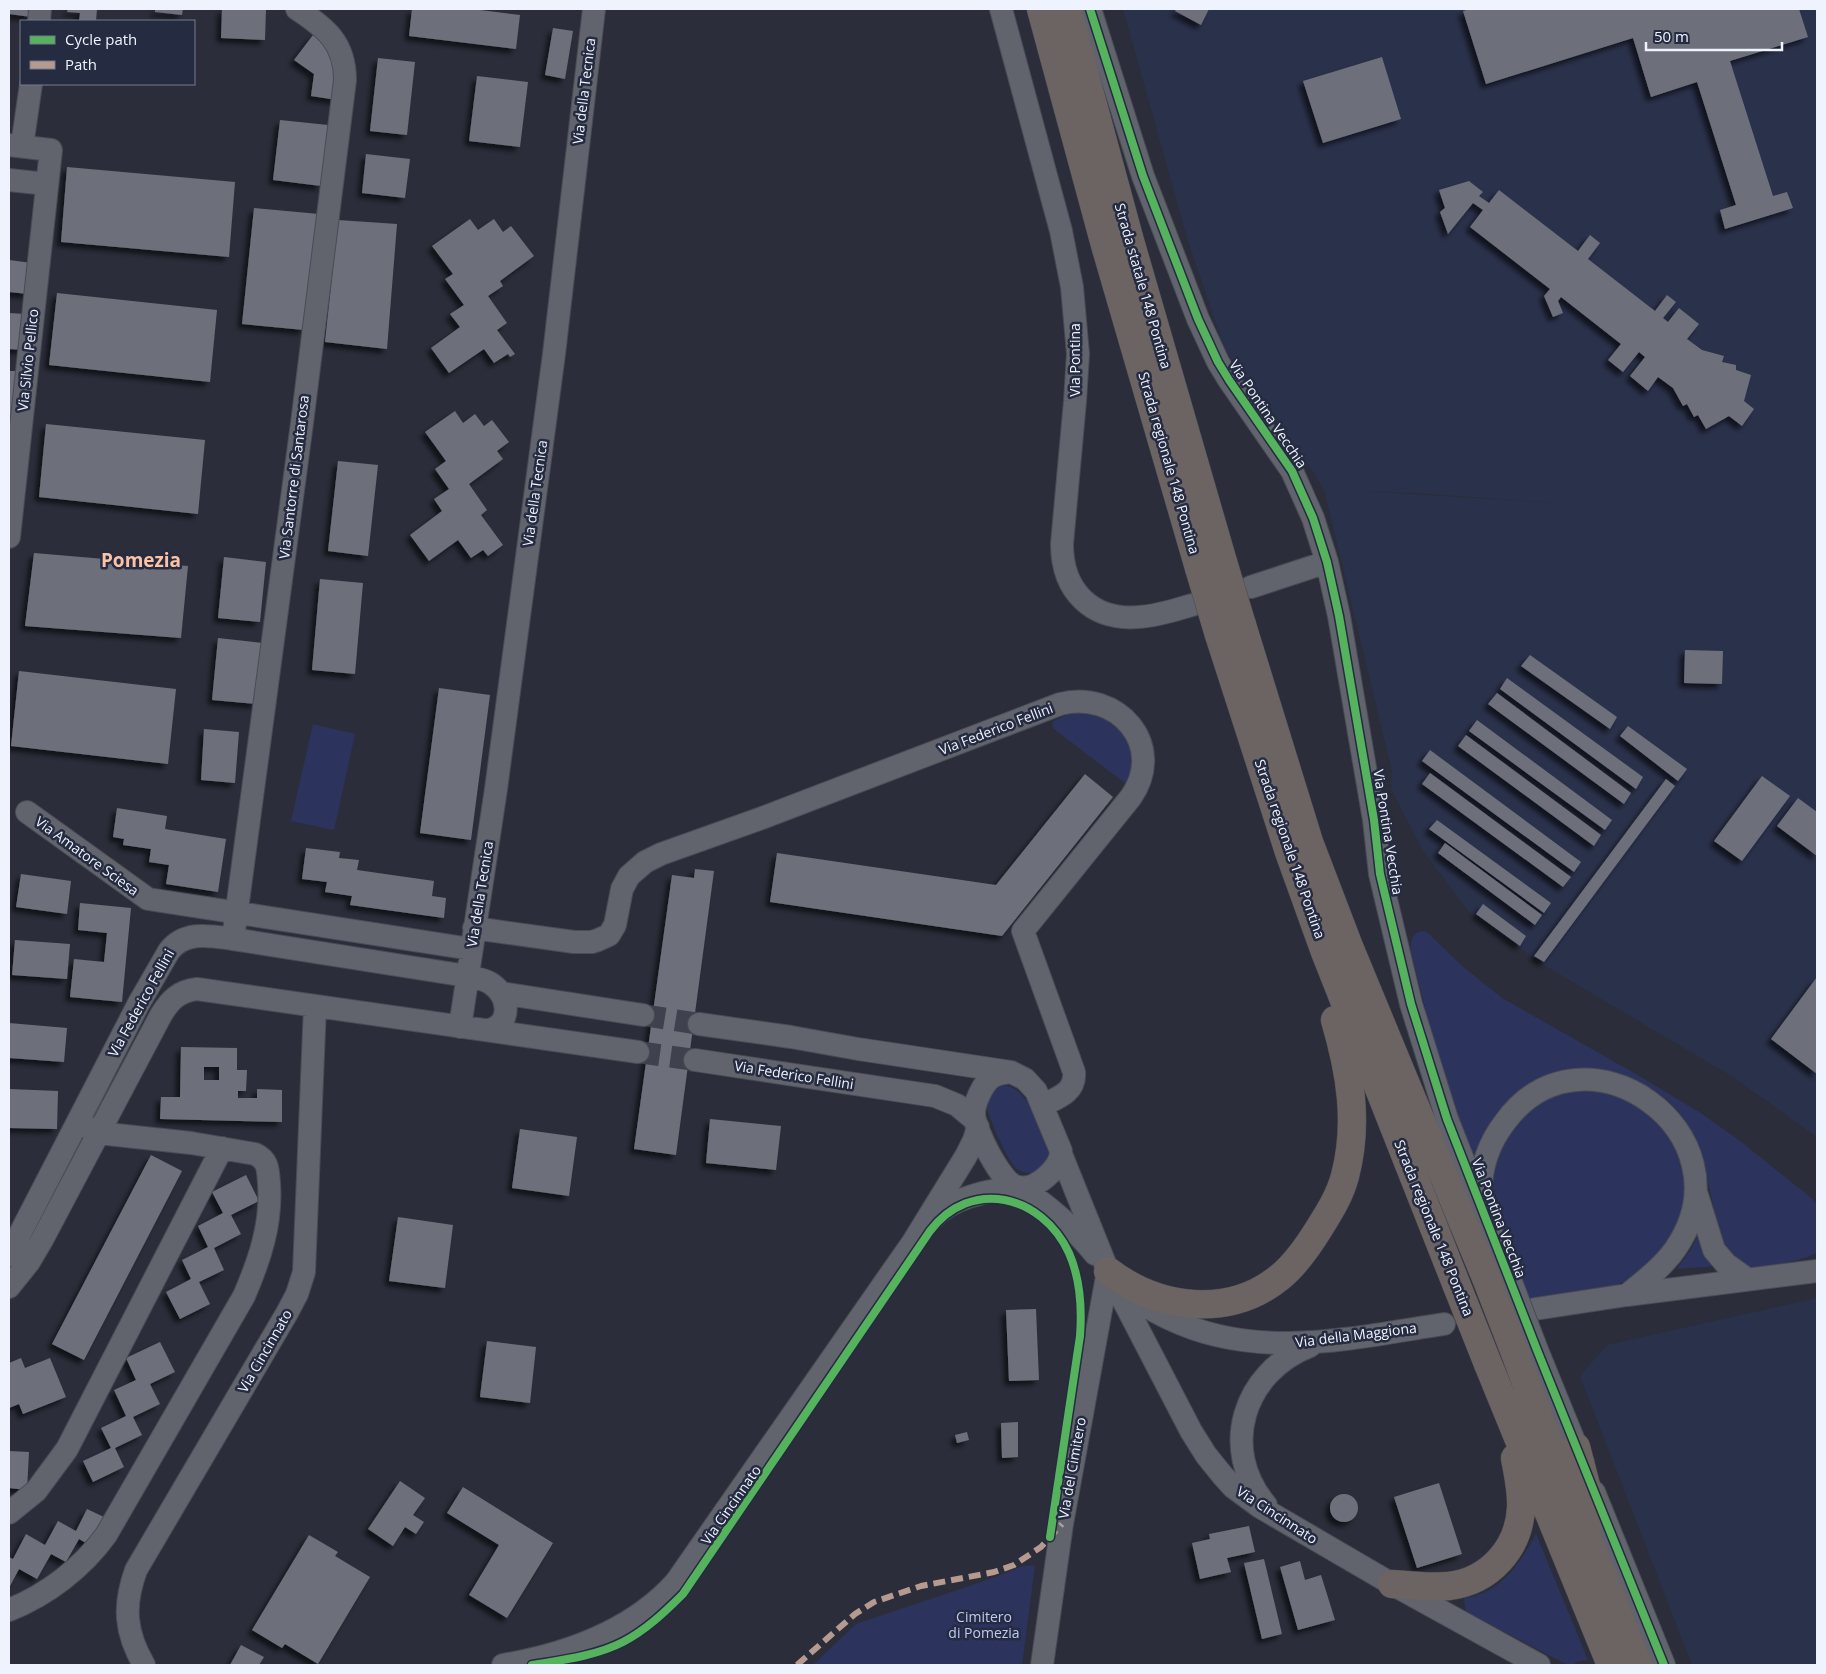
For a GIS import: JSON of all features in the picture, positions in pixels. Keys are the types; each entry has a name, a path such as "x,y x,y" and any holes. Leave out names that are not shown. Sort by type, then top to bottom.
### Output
{"highway":[{"name":"Strada regionale 148 Pontina","path":"1041,9 1106,245 1231,630 1289,852 1338,987 1488,1364 1611,1665"},
{"name":"Strada statale 148 Pontina","path":"1067,9 1130,241 1211,565"},
{"name":"Strada regionale 148 Pontina","path":"1231,630 1354,960 1497,1276 1527,1354 1536,1410 1638,1665"},
{"path":"1108,1271 1136,1290 1183,1304 1211,1305 1241,1298 1273,1282 1293,1265 1317,1233 1342,1186 1347,1168 1352,1117 1350,1082 1341,1041 1289,852"},
{"path":"1392,1584 1427,1587 1457,1585 1471,1581 1491,1570 1499,1562 1514,1538 1519,1524 1520,1490 1502,1396"},
{"path":"1576,1447 1622,1626"}],"street":[{"name":"Via Santorre di Santarosa","path":"233,939 345,80 344,64 334,39 318,23 297,9"},
{"name":"Via della Tecnica","path":"460,1027 497,781 554,354 594,9"},
{"name":"Via Pontina","path":"1001,9 1062,231 1074,302 1077,372 1062,544 1066,575 1074,590 1085,602 1098,611 1109,615 1140,618 1192,605"},
{"name":"Via Pontina Vecchia","path":"1090,9 1143,176 1198,319 1218,362 1229,380 1292,471 1308,504 1327,562 1352,685 1374,820 1380,874 1386,902 1411,1004 1447,1119 1481,1205 1497,1276"},
{"path":"16,145 30,85"},
{"name":"Via Silvio Pellico","path":"9,537 51,150 16,145"},
{"path":"9,180 47,184"},
{"path":"1251,587 1327,562"},
{"name":"Via Federico Fellini","path":"148,899 237,914 473,939 592,942 609,934 615,925 622,889 628,876 645,862 661,854 762,818 1060,704 1078,701 1098,703 1118,713 1134,728 1140,741 1142,773 1139,784 1131,797 1023,931 1074,1072 1074,1080 1068,1092 1043,1104"},
{"name":"Via Amatore Sciesa","path":"27,812 148,899"},
{"path":"183,905 179,908 167,962 170,972 180,982 197,989 638,1052"},
{"name":"Via Federico Fellini","path":"9,1255 139,1003 171,948 183,939 196,936 233,939 467,976 490,983 501,993 643,1015"},
{"name":"Via Federico Fellini","path":"9,1286 29,1262 42,1240 167,1005 179,994 197,989"},
{"path":"489,1030 499,1026 506,1014 506,1003 501,993"},
{"name":"Via Cincinnato","path":"144,1665 134,1646 127,1618 129,1592 136,1570 288,1313 302,1280 306,1238 315,1006"},
{"name":"Via Federico Fellini","path":"858,1049 791,1036 703,1025 698,1060 942,1098 957,1105 976,1124"},
{"path":"854,1084 858,1049 1011,1072 1020,1075 1031,1085 1043,1104 1061,1154 1055,1168 1043,1180 1032,1186 1018,1187 1007,1180 976,1124 975,1108 986,1083 995,1075 1011,1072"},
{"path":"1481,1205 1481,1175 1493,1140 1510,1115 1531,1095 1563,1082 1578,1080 1611,1082 1626,1088 1653,1104 1675,1126 1685,1141 1691,1157 1696,1194 1714,1250 1726,1264 1747,1279"},
{"path":"9,1610 42,1594 61,1581 81,1564 103,1540 244,1296 258,1262 268,1224 270,1200 268,1168 263,1159 255,1154 222,1148 98,1133 78,1123"},
{"name":"Via Cincinnato","path":"503,1665 546,1656 587,1642 632,1619 666,1593 686,1570 913,1242 966,1156 974,1140 976,1124"},
{"path":"9,1514 36,1491 67,1449 222,1148"},
{"name":"Via Cincinnato","path":"1061,1154 1108,1271 1191,1431 1218,1470 1241,1493 1286,1522 1392,1584 1539,1665"},
{"name":"Via Cincinnato","path":"913,1242 939,1212 952,1204 982,1193 1018,1187 1061,1216 1087,1244 1108,1271"},
{"path":"1626,1295 1656,1270 1676,1248 1689,1222 1696,1194"},
{"name":"Via del Cimitero","path":"1042,1665 1062,1524 1108,1271"},
{"name":"Via della Maggiona","path":"1108,1271 1128,1293 1144,1306 1177,1322 1198,1331 1260,1343 1320,1342 1444,1324"},
{"path":"1535,1309 1626,1295 1817,1271"},
{"path":"1098,1329 1103,1322 1114,1318 1124,1318 1135,1323"},
{"path":"1286,1522 1272,1511 1259,1496 1248,1476 1242,1452 1244,1420 1246,1410 1257,1386 1273,1368 1293,1354 1320,1342"},
{"path":"1527,1354 1576,1447 1664,1665"}],"shaded area":[{"path":"1123,9 1817,9 1817,1137 1733,1077 1544,965 1471,914 1423,851 1391,789 1392,771 1324,489 1299,451 1245,382 1224,347 1188,241","holes":["1362,491 1416,493 1569,504"]},
{"path":"1817,1298 1817,1665 1692,1665 1580,1376 1607,1345"}],"green space":[{"path":"1072,712 1097,713 1118,726 1132,749 1132,771 1126,784 1054,729 1052,724 1054,721"},
{"path":"313,724 355,734 334,830 291,821"},
{"path":"1421,931 1425,931 1462,966 1502,998 1699,1112 1740,1141 1810,1197 1817,1204 1817,1252 1780,1264 1756,1267 1741,1266 1720,1239 1701,1154 1685,1121 1673,1106 1658,1093 1639,1082 1614,1072 1588,1071 1540,1084 1524,1091 1515,1097 1501,1112 1477,1158 1472,1160 1436,1050 1411,952 1413,937"},
{"path":"1002,1085 1011,1087 1027,1101 1051,1153 1051,1156 1036,1173 1022,1171 1013,1165 991,1120 987,1107 988,1102 994,1089"},
{"path":"1613,1090 1668,1127 1689,1186 1675,1240 1635,1278 1616,1285 1530,1298 1491,1205 1490,1173 1514,1121 1558,1091"},
{"path":"1702,1227 1715,1266 1677,1269 1690,1251"},
{"path":"1536,1534 1588,1660 1568,1665 1466,1612 1464,1598 1477,1595 1498,1584 1516,1566"},
{"name":"Cimitero di Pomezia","path":"1035,1565 1022,1665 813,1665 856,1624 1023,1566"}],"building":[{"path":"9,9 33,9 31,17 9,14"},
{"path":"68,9 97,9 96,20 79,20 80,13 67,12"},
{"path":"155,9 183,9 182,15 155,12"},
{"path":"222,9 266,9 265,40 221,38"},
{"path":"412,9 472,9 520,15 516,49 409,36"},
{"path":"1176,9 1209,9 1201,25 1175,11"},
{"path":"1470,9 1799,9 1808,37 1730,61 1773,196 1787,192 1793,208 1725,229 1720,210 1736,205 1697,82 1651,97 1633,38 1486,84 1463,11"},
{"path":"553,28 573,31 565,79 545,75"},
{"path":"313,35 334,50 337,100 311,96 314,74 294,60"},
{"path":"1382,57 1401,119 1323,143 1303,81"},
{"path":"378,58 415,62 407,135 370,131"},
{"path":"477,76 528,82 520,147 469,141"},
{"path":"280,120 328,125 321,186 273,180"},
{"path":"366,154 410,159 405,198 362,193"},
{"path":"67,167 235,182 229,257 61,242"},
{"path":"1469,181 1483,192 1479,196 1489,203 1499,190 1578,251 1590,235 1600,243 1588,259 1655,311 1667,295 1676,302 1663,318 1668,322 1679,308 1699,324 1687,339 1702,350 1724,356 1722,362 1736,365 1736,370 1751,375 1744,401 1754,409 1742,426 1729,416 1706,429 1698,415 1694,417 1687,404 1683,406 1673,388 1658,377 1648,391 1630,376 1645,357 1639,352 1623,372 1608,360 1621,344 1561,297 1558,301 1563,313 1553,317 1544,296 1550,289 1470,227 1483,210 1473,203 1448,234 1440,212 1445,208 1439,190"},
{"path":"254,208 319,214 304,330 242,324"},
{"path":"470,219 478,230 494,219 503,232 511,226 534,256 500,281 503,286 488,296 507,323 497,330 515,354 510,357 508,354 494,363 484,349 449,373 431,348 460,327 450,314 464,305 445,279 453,274 432,246"},
{"path":"338,220 397,224 387,349 325,342"},
{"path":"9,260 32,263 28,294 9,292"},
{"path":"57,293 217,310 210,382 49,365"},
{"path":"9,313 26,314 23,350 9,349"},
{"path":"9,371 18,371 14,431 9,431"},
{"path":"455,411 463,423 475,414 484,426 492,420 509,442 497,451 503,459 469,484 487,510 481,515 503,545 488,556 483,550 471,558 458,540 429,561 410,535 442,511 434,499 449,489 435,469 446,461 425,432"},
{"path":"46,424 205,440 198,514 39,497"},
{"path":"338,461 378,465 368,556 328,551"},
{"path":"34,553 188,566 181,638 25,626"},
{"path":"224,557 266,562 260,622 218,618"},
{"path":"320,579 363,583 355,674 312,670"},
{"path":"218,638 263,643 256,704 212,700"},
{"path":"1685,650 1723,651 1722,684 1684,683"},
{"path":"1530,655 1617,717 1610,729 1521,666"},
{"path":"19,671 176,689 168,764 11,746"},
{"path":"1507,678 1643,777 1636,789 1500,689"},
{"path":"439,688 490,695 471,840 420,833"},
{"path":"1497,693 1631,793 1624,804 1488,704"},
{"path":"1477,720 1612,820 1605,830 1469,731"},
{"path":"1628,726 1687,769 1678,781 1620,736"},
{"path":"204,729 239,732 235,783 201,780"},
{"path":"1466,735 1601,835 1594,846 1458,746"},
{"path":"1430,750 1581,862 1574,872 1422,761"},
{"path":"1430,773 1571,877 1563,887 1422,784"},
{"path":"1085,774 1113,797 1002,936 770,902 777,853 996,885"},
{"path":"1762,776 1790,796 1742,861 1714,841"},
{"path":"1666,779 1675,786 1544,962 1534,956"},
{"path":"1798,798 1817,812 1817,856 1777,826"},
{"path":"117,808 167,816 165,829 226,839 218,892 166,884 169,865 149,862 151,849 123,845 124,839 113,837"},
{"path":"1437,820 1551,903 1544,913 1429,829"},
{"path":"1445,843 1542,915 1535,925 1438,853"},
{"path":"306,848 340,852 339,858 359,860 357,870 434,881 432,896 446,898 444,918 350,905 352,896 325,892 327,882 302,879"},
{"path":"695,869 714,871 676,1155 634,1149 672,875 694,878"},
{"path":"21,874 71,881 67,914 16,907"},
{"path":"80,903 131,908 122,1002 70,997 74,959 104,962 107,933 78,930"},
{"path":"1483,904 1526,936 1520,946 1476,914"},
{"path":"15,940 70,944 67,979 12,975"},
{"path":"1817,977 1817,1074 1771,1039"},
{"path":"9,1023 67,1028 64,1062 9,1058"},
{"path":"181,1047 237,1048 237,1070 247,1070 246,1091 238,1091 238,1098 257,1098 257,1089 282,1090 282,1122 160,1119 161,1097 180,1097","holes":["204,1067 219,1067 219,1080 204,1080"]},
{"path":"9,1089 58,1091 57,1129 9,1128"},
{"path":"710,1119 781,1126 776,1170 706,1163"},
{"path":"520,1129 577,1137 569,1196 512,1188"},
{"path":"151,1155 182,1171 84,1360 52,1344"},
{"path":"246,1175 259,1201 231,1215 241,1234 214,1248 224,1270 199,1282 210,1304 180,1319 166,1292 191,1279 182,1260 208,1247 198,1226 223,1213 212,1192"},
{"path":"398,1217 453,1225 445,1288 389,1281"},
{"path":"1036,1309 1039,1380 1009,1381 1006,1310"},
{"path":"487,1341 536,1347 530,1403 480,1397"},
{"path":"160,1342 175,1372 150,1384 160,1404 133,1417 142,1435 115,1448 124,1467 93,1482 83,1461 111,1448 101,1428 126,1416 114,1390 136,1380 126,1358"},
{"path":"21,1358 25,1368 50,1358 66,1397 23,1414 19,1404 9,1408 9,1363"},
{"path":"1018,1422 1018,1457 1002,1458 1001,1423"},
{"path":"967,1432 969,1440 957,1443 955,1435"},
{"path":"9,1451 29,1452 27,1490 9,1488"},
{"path":"400,1481 425,1498 413,1515 424,1522 416,1534 405,1527 393,1546 368,1529"},
{"path":"1439,1483 1462,1554 1417,1568 1394,1497"},
{"path":"463,1487 553,1543 507,1618 469,1595 499,1545 447,1513"},
{"path":"1344,1494 1354,1498 1358,1508 1354,1518 1344,1522 1334,1518 1330,1508 1334,1498"},
{"path":"87,1509 106,1518 91,1546 79,1539 66,1562 51,1554 37,1579 19,1569 9,1588 9,1557 13,1559 26,1534 45,1545 58,1521 76,1531"},
{"path":"1249,1526 1255,1552 1227,1558 1231,1572 1200,1579 1192,1543 1210,1539 1209,1534"},
{"path":"309,1535 338,1552 335,1556 370,1577 318,1664 285,1644 282,1648 252,1630"},
{"path":"1264,1559 1282,1634 1262,1639 1244,1563"},
{"path":"1300,1561 1305,1580 1321,1575 1335,1620 1298,1630 1280,1567"},
{"path":"241,1645 264,1657 259,1665 230,1665"}],"tunnel":[{"path":"643,1015 699,1024"},
{"path":"638,1052 695,1060"}],"marked path":[{"path":"797,1665 855,1614 874,1602 921,1586 994,1572 1014,1565 1041,1547 1062,1524"}],"cycle path":[{"path":"1090,9 1143,176 1198,319 1218,362 1229,380 1292,471 1313,518 1327,562 1339,616 1374,820 1380,874 1411,1004 1447,1119 1537,1350 1664,1665"},
{"path":"532,1665 590,1654 613,1647 647,1626 683,1594 930,1231 947,1214 965,1204 985,1199 1005,1200 1024,1206 1042,1218 1057,1233 1069,1253 1078,1283 1081,1315 1080,1336 1050,1537"}],"district":[{"name":"Pomezia","path":"141,560"}]}
